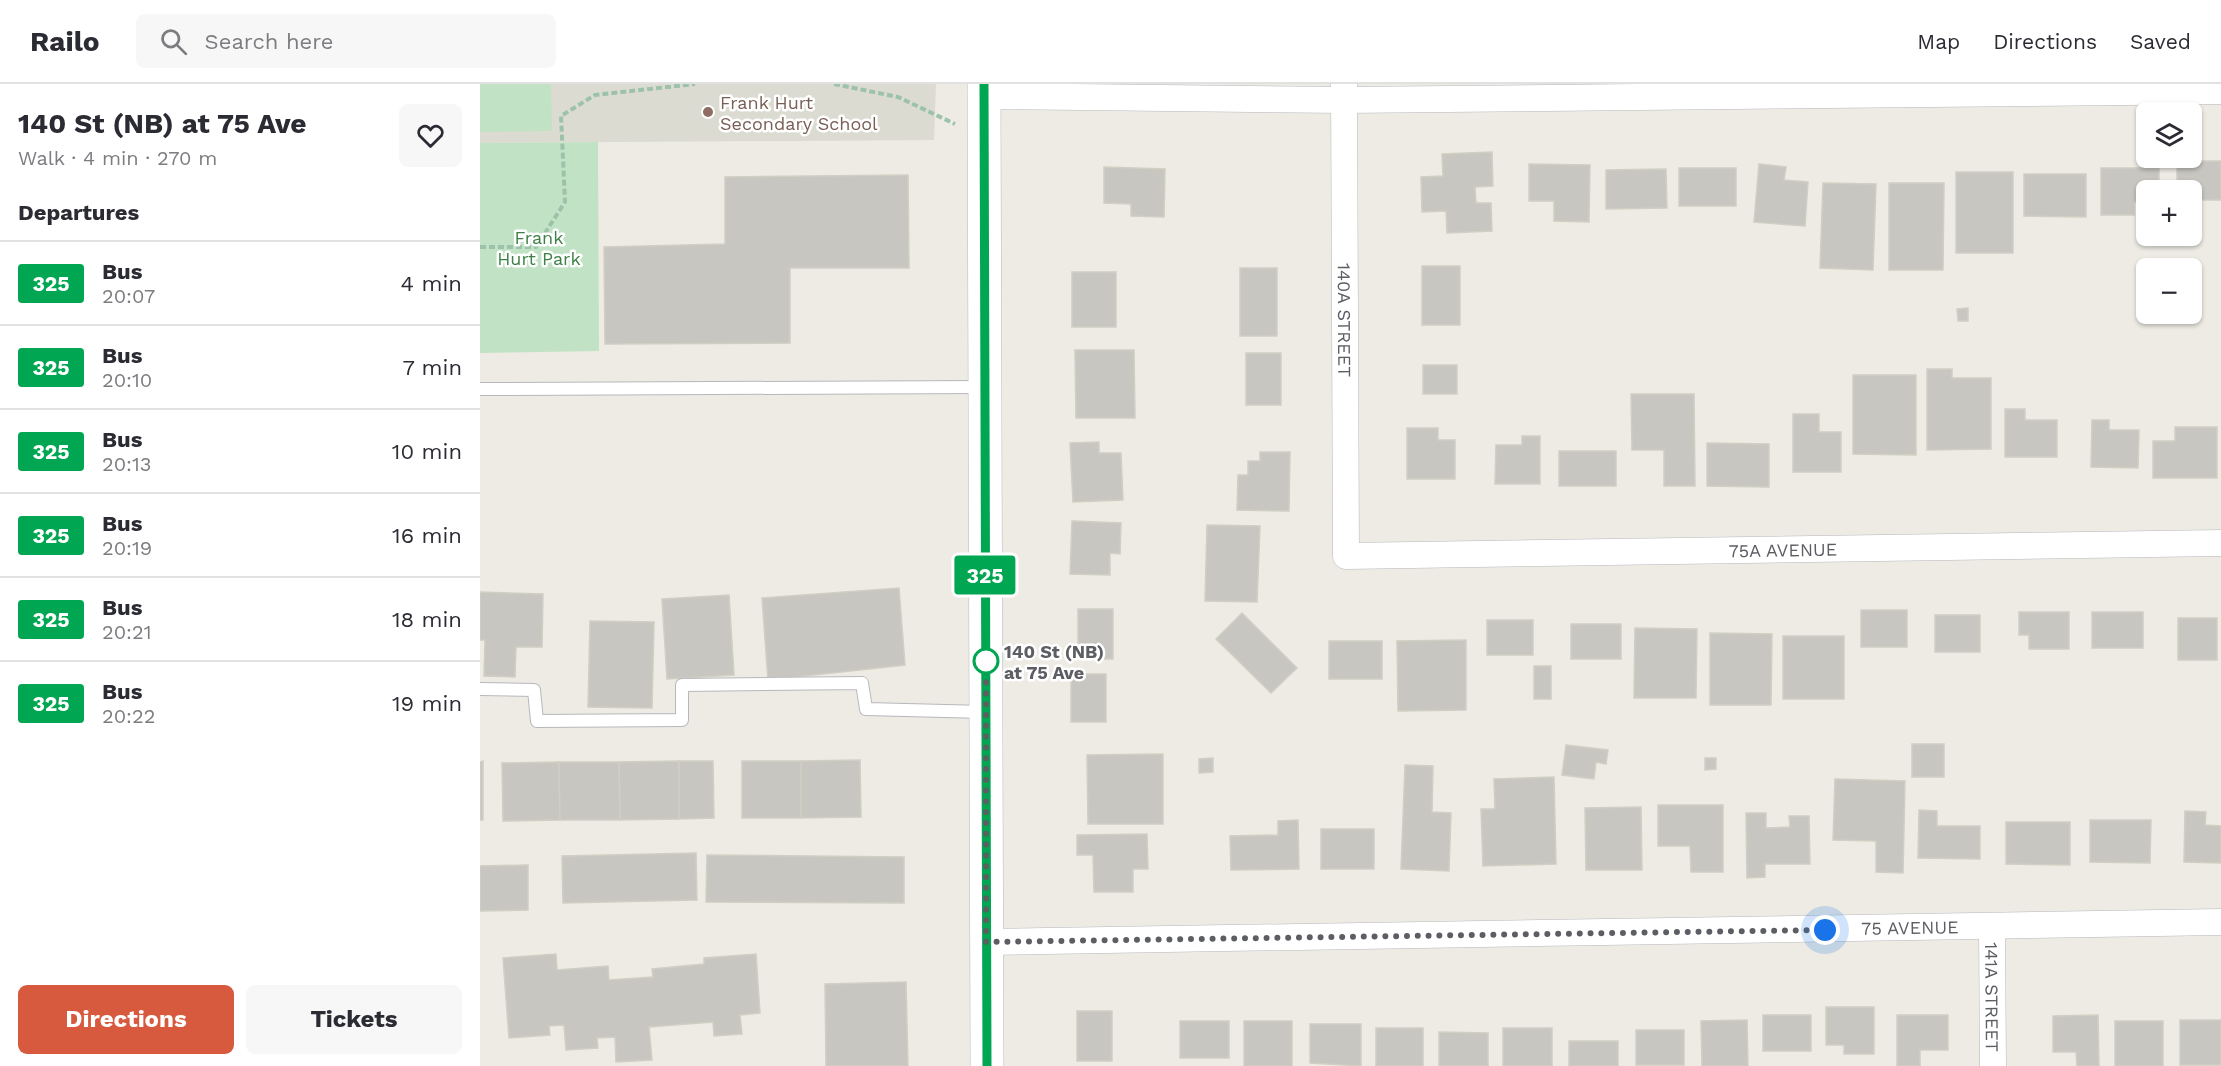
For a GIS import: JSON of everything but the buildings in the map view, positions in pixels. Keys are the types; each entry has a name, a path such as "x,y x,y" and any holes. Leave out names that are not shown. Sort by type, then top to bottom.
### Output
{"main road":[{"path":"984,90 987,1066"}],"street":[{"path":"984,90 2221,91"},
{"name":"140A STREET","path":"1344,92 1346,556"},
{"name":"75A AVENUE","path":"1346,556 2221,543"},
{"name":"75 AVENUE","path":"986,942 2221,922"},
{"name":"141A STREET","path":"1992,927 1993,1066"}],"lane":[{"path":"480,389 985,387"},
{"path":"480,689 534,690 537,721 682,720 682,685 862,682 866,709 986,712"}],"path":[{"path":"480,247 536,247 565,202 561,116 595,96 695,84"},
{"path":"834,84 898,97 950,124 965,124"}],"shaded area":[{"name":"Frank Hurt Secondary School","path":"480,84 936,84 934,140 480,143"}],"green space":[{"path":"480,84 551,84 552,131 480,132"},
{"name":"Frank Hurt Park","path":"598,142 599,351 480,353 480,143"}],"bus line":[{"name":"325","path":"984,84 987,1066"}],"place":[{"name":"Frank Hurt Secondary School","path":"708,112"},
{"name":"140 St (NB) at 75 Ave","path":"986,661"}],"route":[{"path":"986,661 986,942 1825,930"}]}
